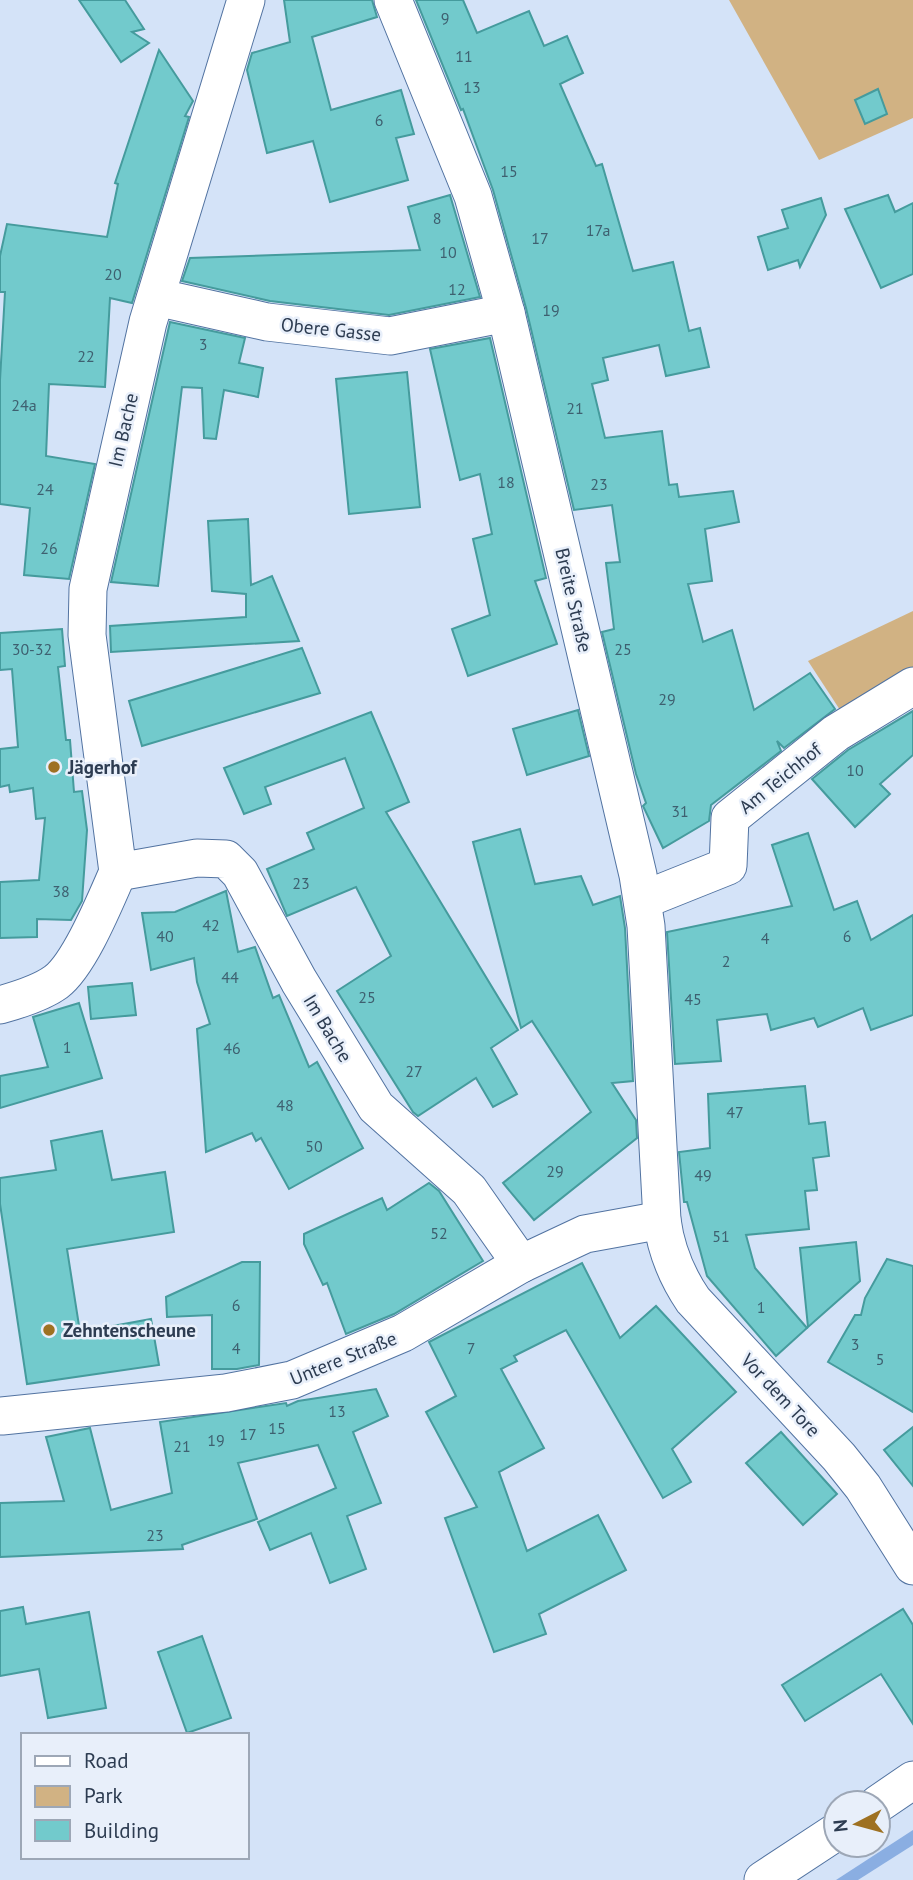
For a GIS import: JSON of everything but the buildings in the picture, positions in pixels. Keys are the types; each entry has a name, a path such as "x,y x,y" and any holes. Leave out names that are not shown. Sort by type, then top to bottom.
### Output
{"street":[{"name":"Im Bache","path":"246,0 156,297 127,410 86,609 118,872 197,858 226,859 240,873 299,981 376,1107 469,1190 520,1264"},
{"name":"Breite Straße","path":"393,0 473,196 506,313 643,900 662,1220"},
{"name":"Obere Gasse","path":"156,297 267,322 390,336 506,313"},
{"name":"Am Teichhof","path":"643,900 728,866 730,818 836,733 913,686"},
{"path":"0,1005 57,982 71,964 101,910 118,872"},
{"name":"Untere Straße","path":"1,1408 226,1393 292,1380 403,1333 520,1264 585,1234 662,1220"},
{"name":"Vor dem Tore","path":"662,1220 671,1259 693,1300 839,1457 863,1487 913,1566"},
{"path":"892,1794 913,1780"},
{"path":"763,1880 822,1841"}],"green space":[{"path":"729,0 913,0 913,118 819,160"},
{"path":"913,611 913,673 842,713 808,661"}],"water":[{"path":"913,1830 913,1845 892,1858 892,1844"},
{"path":"868,1859 891,1859 858,1880 836,1880"}],"place":[{"name":"Jägerhof","path":"54,767"},
{"name":"Zehntenscheune","path":"49,1330"}]}
